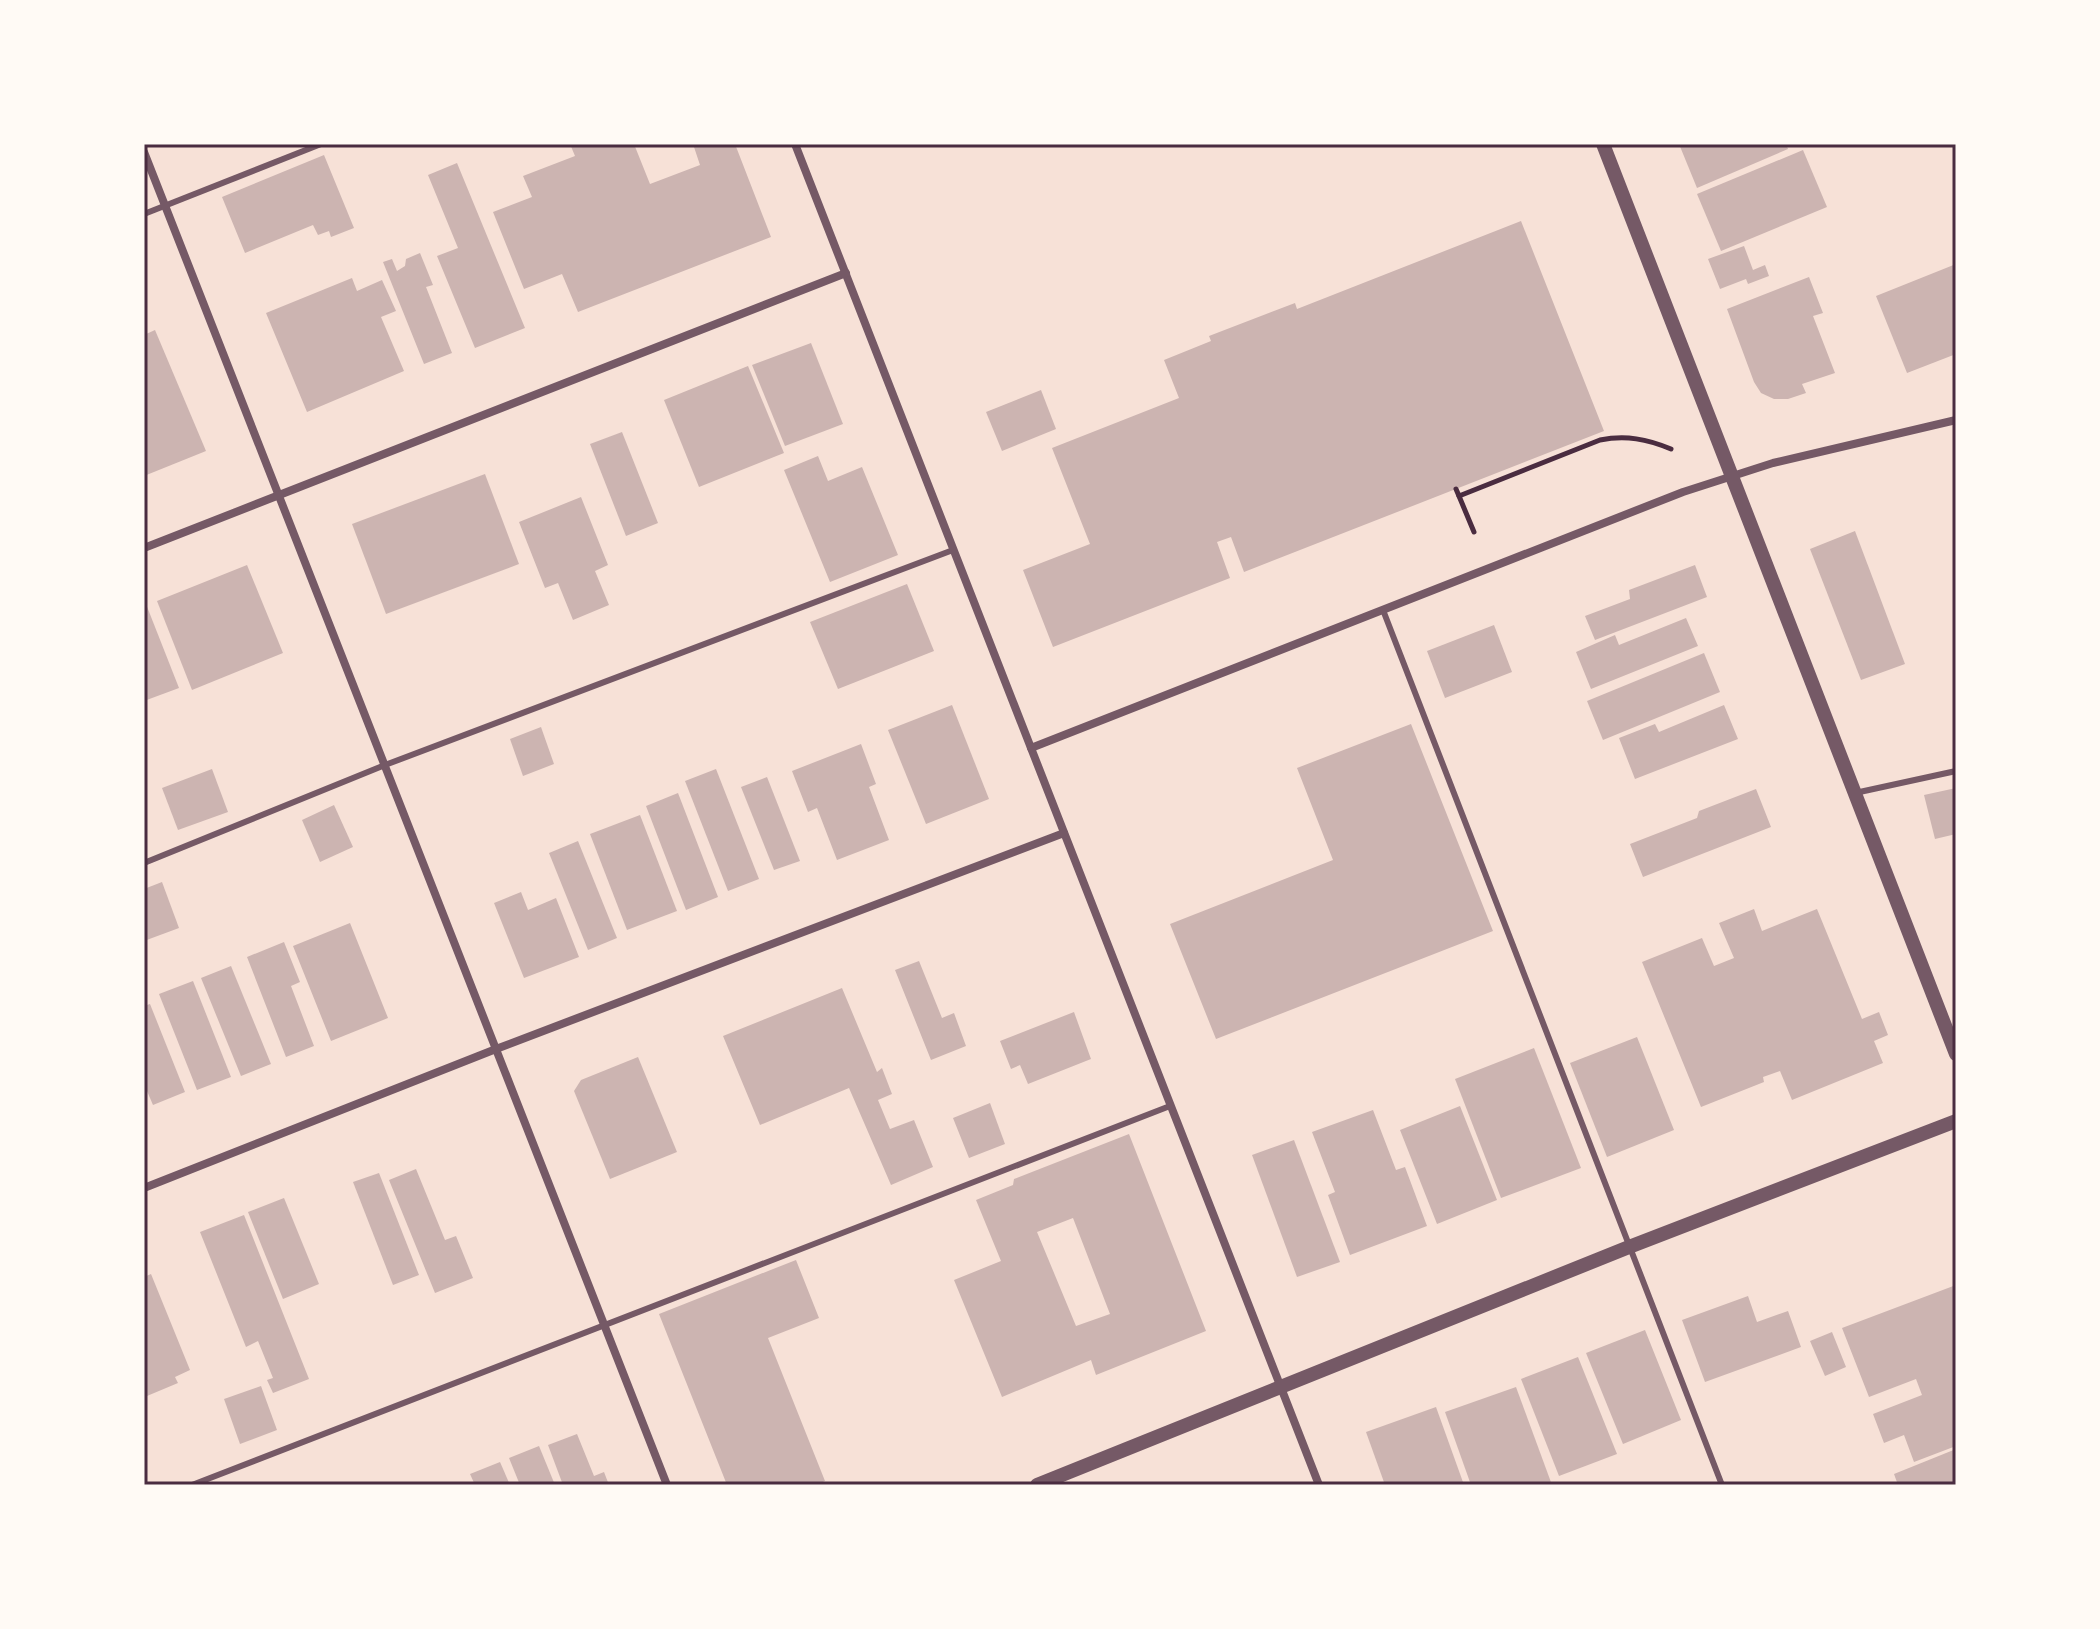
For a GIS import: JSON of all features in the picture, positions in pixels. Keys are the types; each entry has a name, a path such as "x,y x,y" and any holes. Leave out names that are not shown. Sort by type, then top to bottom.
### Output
{"street":[{"path":"795,144 1319,1485"},
{"path":"1603,144 1956,1054"},
{"path":"144,152 667,1485"},
{"path":"144,548 846,273"},
{"path":"1031,748 1669,497 1773,463 1956,420"},
{"path":"144,1188 496,1049 1064,833"},
{"path":"1037,1485 1629,1247 1956,1121"}],"lane":[{"path":"144,214 321,144"},
{"path":"144,863 385,765 953,550"},
{"path":"1383,610 1722,1485"},
{"path":"1855,793 1956,771"},
{"path":"192,1485 1170,1106"}],"path":[{"path":"1459,496 1600,440 1630,437 1671,449"},
{"path":"1456,489 1474,532"}],"building":[{"path":"570,144 634,144 650,184 700,165 693,144 735,144 771,237 578,312 562,274 524,289 493,212 532,197 523,176 575,156"},
{"path":"1679,144 1786,144 1788,149 1697,188"},
{"path":"1803,150 1827,207 1721,251 1697,194"},
{"path":"324,155 354,228 331,237 329,231 318,235 313,225 245,253 222,197"},
{"path":"457,163 525,328 475,348 437,256 458,248 428,175"},
{"path":"1521,221 1604,431 1244,572 1231,537 1217,542 1230,578 1053,647 1023,570 1090,544 1052,448 1179,398 1164,360 1211,341 1209,336 1295,303 1297,309"},
{"path":"1744,246 1753,270 1765,265 1769,276 1748,284 1746,279 1720,289 1708,259"},
{"path":"420,253 433,285 426,287 452,353 424,364 383,262 392,259 397,271 405,266 406,259"},
{"path":"1956,264 1956,354 1907,373 1876,296"},
{"path":"1809,277 1823,313 1813,316 1835,373 1802,384 1806,393 1788,399 1774,399 1761,393 1754,382 1727,309"},
{"path":"352,278 357,291 382,280 396,311 381,317 404,371 307,412 266,313"},
{"path":"155,330 206,451 144,476 144,335"},
{"path":"811,343 843,424 785,446 752,365"},
{"path":"748,366 784,453 699,487 664,400"},
{"path":"1041,390 1056,429 1002,451 986,412"},
{"path":"622,432 658,523 626,536 590,444"},
{"path":"818,456 828,481 862,467 898,555 830,582 784,470"},
{"path":"485,474 519,564 386,614 352,524"},
{"path":"581,497 608,565 595,571 609,605 573,620 558,583 545,588 519,522"},
{"path":"1855,531 1905,664 1861,680 1810,549"},
{"path":"247,565 283,653 192,690 157,601"},
{"path":"1695,565 1707,597 1595,640 1585,616 1630,599 1629,590"},
{"path":"907,584 934,651 838,689 810,622"},
{"path":"144,599 179,688 144,701"},
{"path":"1686,618 1698,646 1591,689 1576,652 1615,635 1619,645"},
{"path":"1494,625 1512,672 1445,698 1427,651"},
{"path":"1704,653 1720,692 1603,740 1587,701"},
{"path":"952,705 989,799 926,824 888,730"},
{"path":"1724,705 1738,739 1635,779 1619,738 1655,724 1659,732"},
{"path":"1411,724 1493,931 1216,1039 1170,924 1333,860 1297,768"},
{"path":"541,727 554,764 523,776 510,739"},
{"path":"861,744 876,784 869,787 889,840 837,860 817,808 808,812 792,771"},
{"path":"212,769 228,812 178,830 162,788"},
{"path":"716,769 759,879 728,891 685,781"},
{"path":"767,777 800,861 774,870 741,787"},
{"path":"1956,788 1956,834 1935,839 1924,795"},
{"path":"1756,789 1771,827 1643,877 1630,844 1697,818 1699,811"},
{"path":"678,793 718,897 686,910 646,806"},
{"path":"334,805 353,847 320,862 302,820"},
{"path":"640,815 677,911 627,930 590,834"},
{"path":"578,841 617,938 588,950 549,853"},
{"path":"162,882 179,928 144,941 144,889"},
{"path":"521,892 528,910 556,898 579,957 524,978 494,903"},
{"path":"1754,909 1762,931 1817,909 1862,1019 1879,1012 1888,1035 1874,1041 1883,1063 1792,1100 1780,1071 1763,1077 1764,1082 1701,1107 1642,962 1702,938 1714,966 1734,958 1719,923"},
{"path":"350,923 388,1018 331,1041 293,946"},
{"path":"284,942 300,982 291,986 314,1046 286,1057 247,957"},
{"path":"919,961 942,1018 954,1013 966,1046 931,1060 895,970"},
{"path":"231,966 271,1064 241,1076 201,978"},
{"path":"193,981 231,1077 197,1090 159,994"},
{"path":"842,988 877,1072 882,1068 892,1094 878,1100 890,1129 914,1120 933,1167 891,1185 849,1088 760,1125 723,1036"},
{"path":"150,1004 185,1092 153,1105 144,1084 144,1006"},
{"path":"1074,1012 1091,1059 1028,1084 1020,1065 1011,1069 1000,1041"},
{"path":"1637,1037 1674,1130 1607,1157 1570,1063"},
{"path":"1534,1048 1581,1168 1501,1198 1455,1079"},
{"path":"638,1057 677,1152 610,1179 574,1091 581,1080"},
{"path":"990,1103 1005,1144 969,1158 953,1118"},
{"path":"1460,1106 1497,1200 1437,1224 1400,1130"},
{"path":"1373,1110 1396,1170 1405,1167 1427,1226 1350,1255 1328,1195 1335,1192 1312,1132"},
{"path":"1129,1134 1206,1331 1096,1375 1091,1360 1002,1397 954,1280 1001,1261 976,1200 1013,1185 1014,1179","holes":["1073,1218 1110,1314 1076,1326 1037,1232"]},
{"path":"1294,1140 1340,1262 1297,1277 1252,1155"},
{"path":"416,1169 445,1240 456,1236 473,1278 435,1293 389,1180"},
{"path":"379,1173 419,1275 393,1285 353,1182"},
{"path":"284,1198 319,1284 283,1299 248,1212"},
{"path":"244,1215 309,1379 273,1393 267,1380 273,1378 258,1341 246,1347 200,1232"},
{"path":"796,1260 819,1318 768,1338 825,1481 816,1485 727,1485 659,1314"},
{"path":"151,1274 190,1370 175,1377 178,1383 147,1396 144,1389 144,1277"},
{"path":"1956,1285 1956,1446 1914,1462 1904,1435 1884,1443 1873,1414 1922,1395 1916,1379 1869,1397 1842,1328"},
{"path":"1748,1296 1757,1322 1788,1311 1801,1347 1705,1382 1682,1320"},
{"path":"1645,1330 1681,1420 1623,1444 1586,1353"},
{"path":"1832,1332 1846,1367 1825,1376 1810,1341"},
{"path":"1578,1357 1617,1454 1559,1476 1521,1379"},
{"path":"261,1386 277,1430 240,1444 224,1399"},
{"path":"1516,1387 1552,1485 1471,1485 1445,1412"},
{"path":"1436,1407 1464,1485 1385,1485 1366,1432"},
{"path":"577,1434 594,1476 604,1472 609,1485 563,1485 548,1445"},
{"path":"539,1446 555,1485 520,1485 509,1458"},
{"path":"1956,1449 1956,1485 1898,1485 1894,1474"},
{"path":"500,1462 510,1485 475,1485 470,1474"}]}
